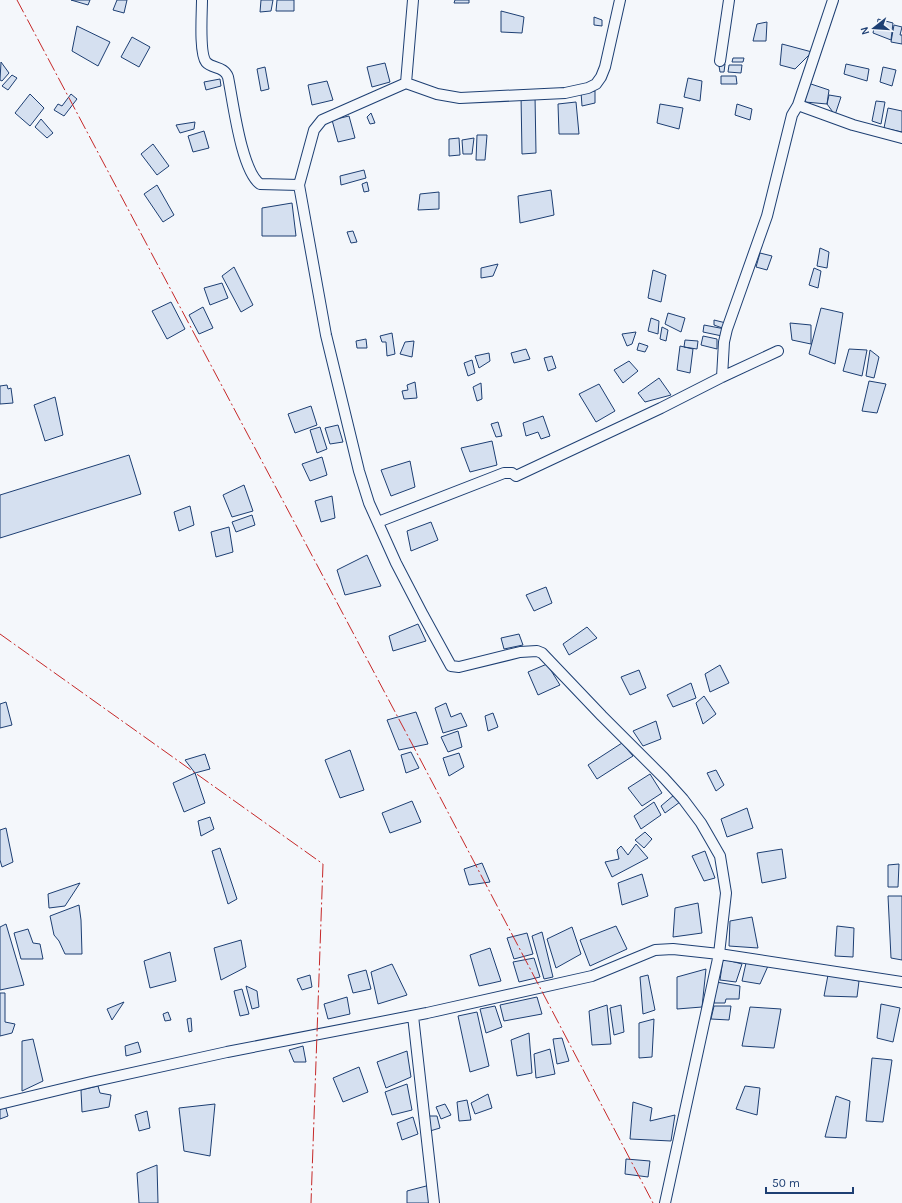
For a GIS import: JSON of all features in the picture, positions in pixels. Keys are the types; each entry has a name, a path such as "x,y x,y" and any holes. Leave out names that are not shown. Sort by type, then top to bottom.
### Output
{"street":[{"path":"202,0 202,39 205,61 223,71 228,77 244,156 252,175 260,184 298,185"},
{"path":"406,83 413,0"},
{"path":"620,0 603,72 596,84 588,88 566,93 460,98 437,94 406,83 322,120 314,130 298,185 326,335 359,471 369,503 403,576 452,666 459,667 520,652 536,651 542,653 683,799 701,824 720,856 726,893 719,954 665,1203"},
{"path":"720,61 729,0"},
{"path":"722,377 724,342 727,329 767,216 792,115 798,105 832,0"},
{"path":"798,105 854,125 902,138"},
{"path":"378,522 504,473 512,473 516,476 778,351"},
{"path":"0,1104 227,1052 413,1016 592,976 655,950 673,949 719,954 902,982"},
{"path":"413,1016 434,1203"}],"building":[{"path":"71,0 90,0 88,5"},
{"path":"117,0 127,0 124,13 113,10"},
{"path":"261,0 273,0 271,11 260,12"},
{"path":"277,0 294,0 294,11 276,11"},
{"path":"455,0 469,0 469,3 454,3"},
{"path":"501,11 524,17 522,33 501,32"},
{"path":"594,17 602,20 602,26 594,25"},
{"path":"878,19 893,23 891,40 873,33 874,28 877,27"},
{"path":"767,22 766,41 753,41 757,24"},
{"path":"894,25 902,27 900,35 902,35 902,44 891,42"},
{"path":"77,26 110,42 98,66 72,51"},
{"path":"132,37 150,47 139,67 121,57"},
{"path":"782,44 812,52 795,69 780,65"},
{"path":"733,58 744,58 743,62 732,62"},
{"path":"1,62 9,73 2,81 0,80"},
{"path":"385,63 390,82 372,87 367,67"},
{"path":"725,64 724,72 720,72 719,66"},
{"path":"846,64 869,69 867,81 844,74"},
{"path":"729,65 742,65 741,73 728,72"},
{"path":"265,67 269,89 261,91 257,69"},
{"path":"883,67 896,70 892,86 880,82"},
{"path":"12,75 17,78 8,90 2,86"},
{"path":"721,76 736,76 737,84 721,84"},
{"path":"688,78 702,81 700,101 684,97"},
{"path":"220,79 221,86 206,90 204,82"},
{"path":"327,81 333,100 312,105 308,85"},
{"path":"808,83 829,90 827,104 805,102"},
{"path":"595,91 595,103 582,106 581,92"},
{"path":"30,94 44,108 30,126 15,113"},
{"path":"71,94 77,99 64,116 54,110 58,104 62,106"},
{"path":"521,95 535,96 536,153 522,154"},
{"path":"829,95 841,97 835,115 827,104"},
{"path":"876,101 885,102 881,124 872,121"},
{"path":"576,102 579,134 559,134 558,104"},
{"path":"660,104 683,108 679,129 657,123"},
{"path":"737,104 752,109 750,120 735,115"},
{"path":"888,108 902,111 902,132 884,128"},
{"path":"371,113 375,123 370,124 367,117"},
{"path":"349,116 355,138 338,142 332,120"},
{"path":"41,119 53,133 47,138 35,127"},
{"path":"195,122 194,129 180,133 176,125"},
{"path":"204,131 209,148 193,152 188,136"},
{"path":"477,135 487,135 485,160 476,160"},
{"path":"459,138 460,155 449,156 449,139"},
{"path":"474,138 472,154 463,154 462,140"},
{"path":"153,144 169,166 157,175 141,154"},
{"path":"364,170 366,178 341,185 340,176"},
{"path":"367,182 369,191 364,192 362,184"},
{"path":"157,185 174,215 163,222 144,194"},
{"path":"551,190 554,215 520,223 518,196"},
{"path":"439,192 439,209 418,210 420,194"},
{"path":"292,203 296,236 262,236 262,208"},
{"path":"353,231 357,242 351,243 347,232"},
{"path":"820,248 829,252 827,268 817,266"},
{"path":"760,253 772,256 767,270 756,267"},
{"path":"498,264 493,276 481,278 481,268"},
{"path":"234,267 253,305 241,312 222,276"},
{"path":"814,268 821,271 818,288 809,285"},
{"path":"653,270 666,275 661,302 648,298"},
{"path":"222,283 228,298 210,305 204,288"},
{"path":"171,302 185,329 167,339 152,311"},
{"path":"203,307 213,328 199,334 189,315"},
{"path":"821,308 843,313 835,364 809,354"},
{"path":"668,313 685,318 681,332 665,324"},
{"path":"651,318 659,321 658,334 648,331"},
{"path":"714,320 726,323 725,329 714,325"},
{"path":"790,323 811,325 811,344 792,340"},
{"path":"704,325 725,329 722,336 703,332"},
{"path":"662,327 668,330 666,341 660,339"},
{"path":"636,332 632,344 627,346 622,334"},
{"path":"392,333 395,354 387,356 386,342 382,342 380,336"},
{"path":"703,336 717,339 717,349 701,345"},
{"path":"366,339 367,348 357,348 356,341"},
{"path":"685,340 698,341 697,349 684,347"},
{"path":"414,341 412,357 400,354 405,342"},
{"path":"639,343 648,346 645,352 637,350"},
{"path":"680,346 693,349 690,373 677,370"},
{"path":"526,349 530,359 514,363 511,353"},
{"path":"849,349 867,350 862,376 843,371"},
{"path":"870,350 879,357 874,378 866,376"},
{"path":"489,353 490,361 479,368 475,356"},
{"path":"552,356 556,368 548,371 544,358"},
{"path":"472,360 475,373 468,376 464,363"},
{"path":"629,361 638,371 623,383 614,370"},
{"path":"659,378 671,395 645,402 638,393"},
{"path":"869,381 886,384 877,413 862,411"},
{"path":"415,382 417,398 404,399 402,391 408,390 407,385"},
{"path":"481,383 482,399 477,401 473,387"},
{"path":"599,384 615,411 596,422 579,394"},
{"path":"7,385 8,389 11,388 13,403 0,404 0,386"},
{"path":"55,397 63,435 45,441 34,405"},
{"path":"311,406 317,425 295,433 288,414"},
{"path":"543,416 550,436 541,439 538,432 526,436 523,423"},
{"path":"498,422 502,436 496,437 491,424"},
{"path":"338,425 343,442 330,444 325,428"},
{"path":"320,427 327,449 317,453 310,430"},
{"path":"492,441 497,465 470,472 461,448"},
{"path":"129,455 141,494 0,538 0,495"},
{"path":"322,457 327,475 310,481 302,464"},
{"path":"410,461 415,487 391,496 381,470"},
{"path":"244,485 253,511 232,517 223,495"},
{"path":"332,496 335,518 321,522 315,501"},
{"path":"190,506 194,525 179,531 174,512"},
{"path":"252,515 255,525 236,532 232,522"},
{"path":"431,522 438,540 411,551 407,531"},
{"path":"229,527 233,552 216,557 211,532"},
{"path":"367,555 381,586 345,595 337,570"},
{"path":"546,587 552,603 534,611 526,595"},
{"path":"418,624 426,641 393,651 389,636"},
{"path":"587,627 597,638 569,655 563,644"},
{"path":"519,634 523,645 504,649 501,638"},
{"path":"547,664 560,685 538,695 528,672"},
{"path":"720,665 729,683 710,692 705,674"},
{"path":"639,670 646,688 630,695 621,677"},
{"path":"691,683 696,698 673,707 667,695"},
{"path":"704,696 716,714 703,724 696,703"},
{"path":"6,702 12,725 0,728 0,704"},
{"path":"446,703 451,717 461,713 467,726 443,733 435,708"},
{"path":"416,712 428,744 399,750 387,720"},
{"path":"493,713 498,727 488,731 485,716"},
{"path":"656,721 661,739 643,746 633,731"},
{"path":"458,731 462,747 448,752 441,737"},
{"path":"622,743 633,756 597,779 588,765"},
{"path":"350,750 364,790 340,798 325,760"},
{"path":"411,752 419,768 406,773 401,755"},
{"path":"459,753 464,767 449,776 443,758"},
{"path":"205,754 210,769 195,773 185,760"},
{"path":"716,770 724,785 716,791 707,773"},
{"path":"195,773 205,803 184,812 173,783"},
{"path":"650,774 662,793 642,806 628,788"},
{"path":"674,795 680,802 665,813 661,806"},
{"path":"412,801 421,822 390,833 382,813"},
{"path":"654,802 661,815 641,829 634,816"},
{"path":"747,808 753,828 727,837 721,819"},
{"path":"210,817 214,829 201,836 198,821"},
{"path":"6,828 13,862 2,867 0,860 0,830"},
{"path":"645,832 652,839 644,848 635,840"},
{"path":"636,844 648,858 612,877 605,862 619,859 617,850 621,846 628,855"},
{"path":"220,848 237,899 228,904 212,851"},
{"path":"782,849 786,878 762,883 757,853"},
{"path":"705,851 715,878 704,881 692,856"},
{"path":"482,863 490,882 469,885 464,869"},
{"path":"899,864 898,887 888,887 888,865"},
{"path":"642,874 648,896 622,905 618,883"},
{"path":"80,883 65,906 49,908 48,894"},
{"path":"888,896 902,896 902,960 891,958"},
{"path":"698,903 702,933 673,937 675,908"},
{"path":"79,905 82,954 65,954 59,941 54,935 50,916"},
{"path":"752,917 758,948 729,946 730,921"},
{"path":"6,924 24,985 0,990 0,927"},
{"path":"616,926 627,949 590,966 580,940"},
{"path":"837,926 854,928 853,957 835,956"},
{"path":"572,927 581,954 556,968 547,939"},
{"path":"28,929 33,943 40,944 43,959 21,959 14,933"},
{"path":"542,932 553,977 544,979 532,936"},
{"path":"527,933 533,954 514,959 507,938"},
{"path":"241,940 246,967 221,980 214,948"},
{"path":"490,948 501,981 479,986 470,955"},
{"path":"170,952 176,981 150,988 144,961"},
{"path":"534,958 540,977 519,982 513,962"},
{"path":"723,959 742,964 736,982 720,980"},
{"path":"746,963 768,966 760,984 742,981"},
{"path":"392,964 407,995 378,1004 371,972"},
{"path":"706,969 702,1007 677,1009 677,977"},
{"path":"366,970 371,989 353,993 348,975"},
{"path":"310,975 312,987 302,990 297,979"},
{"path":"648,975 655,1010 643,1014 640,977"},
{"path":"828,975 859,981 857,997 824,996"},
{"path":"716,982 740,986 739,999 726,999 725,1003 714,1003"},
{"path":"246,986 257,991 259,1007 252,1009"},
{"path":"242,989 249,1014 240,1016 234,991"},
{"path":"0,993 5,993 5,1022 15,1024 12,1033 0,1036"},
{"path":"347,997 350,1014 328,1019 324,1004"},
{"path":"537,997 542,1014 504,1021 500,1005"},
{"path":"124,1002 112,1020 107,1009"},
{"path":"881,1004 900,1008 893,1042 877,1038"},
{"path":"607,1005 611,1044 592,1045 589,1011"},
{"path":"621,1005 624,1032 614,1035 610,1008"},
{"path":"495,1006 502,1027 486,1033 480,1009"},
{"path":"714,1006 731,1006 729,1020 711,1019"},
{"path":"750,1007 781,1009 774,1048 742,1046"},
{"path":"168,1012 171,1020 165,1021 163,1014"},
{"path":"477,1012 489,1066 470,1072 458,1016"},
{"path":"191,1018 192,1031 189,1032 187,1019"},
{"path":"654,1019 652,1057 639,1058 639,1023"},
{"path":"529,1033 532,1073 517,1076 511,1040"},
{"path":"562,1038 569,1061 557,1064 553,1039"},
{"path":"33,1039 43,1081 22,1091 22,1041"},
{"path":"138,1042 141,1052 126,1056 125,1046"},
{"path":"303,1046 306,1062 294,1062 289,1050"},
{"path":"550,1049 555,1074 536,1078 534,1054"},
{"path":"407,1051 411,1077 386,1088 377,1062"},
{"path":"872,1058 892,1060 883,1122 866,1121"},
{"path":"359,1067 368,1092 343,1102 333,1078"},
{"path":"407,1084 412,1110 392,1115 385,1092"},
{"path":"98,1086 100,1093 111,1095 109,1107 82,1112 81,1090"},
{"path":"745,1086 760,1088 757,1115 736,1109"},
{"path":"488,1094 492,1108 475,1114 471,1103"},
{"path":"836,1096 850,1101 846,1138 825,1137"},
{"path":"467,1100 471,1120 459,1121 457,1102"},
{"path":"633,1102 652,1108 650,1121 675,1115 671,1141 630,1139"},
{"path":"215,1104 210,1156 184,1151 179,1108"},
{"path":"445,1104 451,1115 441,1119 436,1107"},
{"path":"5,1105 8,1116 0,1119 0,1106"},
{"path":"147,1111 150,1128 139,1131 135,1115"},
{"path":"428,1116 437,1116 440,1128 430,1131"},
{"path":"413,1117 418,1134 402,1140 397,1123"},
{"path":"626,1159 650,1161 648,1177 625,1174"},
{"path":"157,1165 158,1203 139,1203 137,1173"},
{"path":"430,1185 431,1203 407,1203 407,1191"}],"power":[{"path":"17,0 419,757 653,1203"},
{"path":"0,634 323,864 311,1203"}]}
